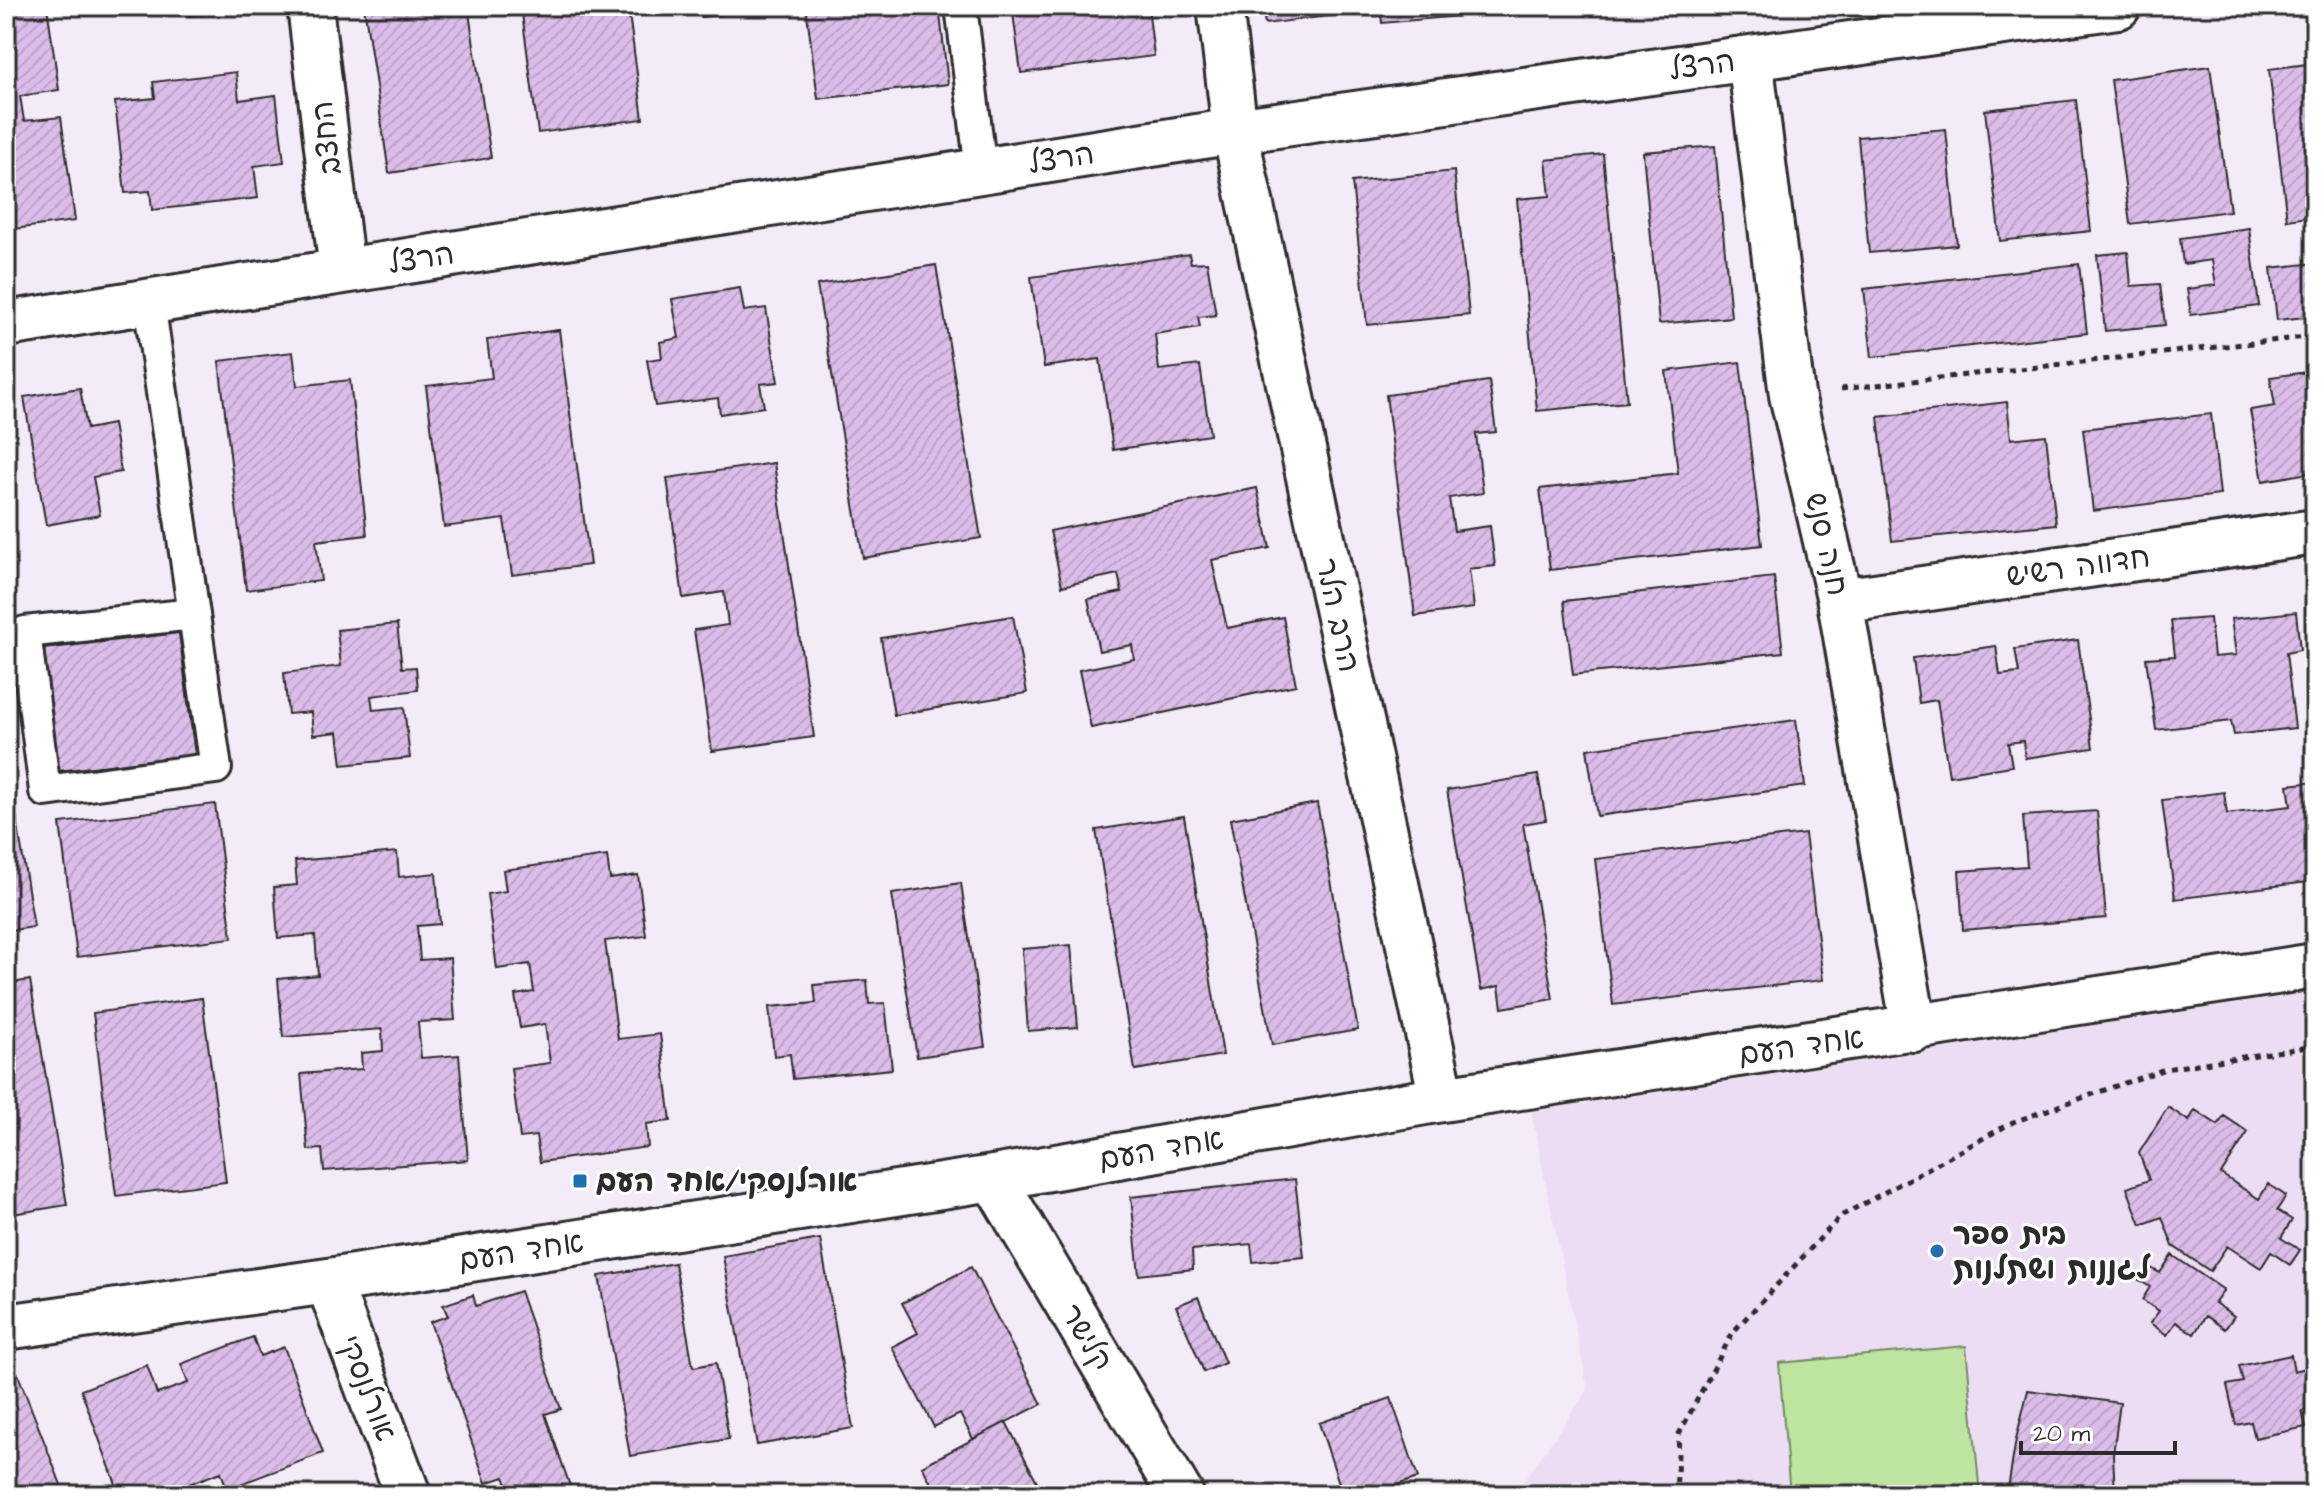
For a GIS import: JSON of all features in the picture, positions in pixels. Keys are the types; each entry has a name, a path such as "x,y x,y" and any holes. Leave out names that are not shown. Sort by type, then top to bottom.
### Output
{"street":[{"name":"החצב","path":"310,6 342,271"},
{"name":"הרב הלר","path":"1220,6 1235,131 1442,1099"},
{"name":"הרצל","path":"6,324 1235,131 2118,6"},
{"name":"חנה סנש","path":"1750,58 1792,395 1840,601 1914,1029"},
{"name":"חדווה רשיש","path":"1840,601 2315,532"},
{"name":"אחד העם","path":"6,1327 328,1281 993,1178 1442,1099 2315,966"},
{"name":"קלישר","path":"993,1178 1181,1495"},
{"name":"אורלנסקי","path":"328,1281 408,1495"}],"lane":[{"path":"961,6 981,171"},
{"path":"149,302 194,614 216,768 45,791 25,632 194,614"}],"path":[{"path":"1792,395 2315,336"},
{"path":"1676,1495 1679,1434 1733,1332 1841,1216 2013,1122 2165,1069 2315,1046"}],"shaded area":[{"name":"בית ספר לגננות ושתלנות","path":"2315,992 2315,1495 1514,1495 1588,1390 1531,1112"}],"green space":[{"path":"1966,1346 1980,1495 1790,1495 1779,1363"}],"building":[{"path":"6,6 47,6 59,90 20,96 24,121 61,117 75,221 6,230"},
{"path":"188,6 261,6 261,7 189,16"},
{"path":"364,6 468,6 491,158 389,173"},
{"path":"521,6 628,6 643,119 538,133"},
{"path":"701,6 796,6 702,17"},
{"path":"806,6 939,6 948,84 818,99"},
{"path":"1012,6 1148,6 1154,56 1021,73"},
{"path":"1262,6 1344,6 1345,14 1265,24"},
{"path":"1380,6 1491,6 1492,13 1382,23"},
{"path":"2315,63 2315,216 2287,220 2269,69"},
{"path":"2210,66 2230,211 2130,224 2111,80"},
{"path":"236,72 239,100 276,95 284,162 254,166 258,198 152,210 150,191 125,193 115,102 155,98 153,82"},
{"path":"2076,100 2091,231 2000,241 1985,110"},
{"path":"1946,129 1957,245 1869,253 1858,137"},
{"path":"1715,146 1731,317 1659,324 1643,152"},
{"path":"1603,154 1627,402 1537,411 1517,199 1550,196 1546,160"},
{"path":"1454,171 1469,315 1367,325 1352,182"},
{"path":"2249,228 2259,306 2191,315 2187,289 2216,285 2212,260 2183,264 2180,238"},
{"path":"2128,252 2131,286 2160,284 2165,325 2105,331 2097,255"},
{"path":"1189,254 1191,263 1207,262 1216,315 1198,317 1200,327 1155,334 1159,370 1200,365 1210,435 1113,450 1100,359 1044,367 1031,277"},
{"path":"2315,263 2315,316 2277,320 2271,268"},
{"path":"2079,264 2087,333 1872,357 1864,289"},
{"path":"936,265 981,538 863,558 817,285"},
{"path":"740,288 744,311 766,308 778,382 760,384 764,407 720,414 718,398 655,406 647,360 662,358 660,342 679,338 672,299"},
{"path":"559,330 590,565 512,575 504,519 444,527 426,386 492,378 487,340"},
{"path":"293,352 297,386 350,380 367,535 316,541 321,581 246,590 219,361"},
{"path":"1740,362 1762,545 1550,570 1540,489 1678,473 1666,371"},
{"path":"2315,371 2315,472 2263,481 2250,410 2275,406 2270,377"},
{"path":"1489,381 1496,432 1476,434 1483,493 1449,498 1454,531 1490,526 1495,566 1469,569 1474,608 1415,616 1386,395"},
{"path":"80,388 87,429 113,424 121,472 93,477 100,515 46,525 24,397"},
{"path":"2007,402 2011,439 2046,435 2056,524 1892,541 1878,417"},
{"path":"2211,414 2220,495 2093,511 2083,429"},
{"path":"774,463 814,737 712,751 694,630 728,625 724,592 683,598 667,478"},
{"path":"1257,488 1270,548 1212,560 1227,628 1283,617 1296,685 1091,728 1079,670 1134,659 1132,645 1099,651 1088,599 1122,592 1118,574 1062,586 1050,531"},
{"path":"1774,577 1783,652 1573,675 1564,601"},
{"path":"2296,612 2300,650 2286,653 2295,728 2234,735 2231,721 2156,730 2146,658 2175,656 2171,621 2210,618 2214,657 2236,655 2231,619"},
{"path":"1013,616 1027,693 894,715 881,638"},
{"path":"397,624 402,668 416,667 418,690 371,696 373,710 404,707 410,758 342,765 338,732 313,735 311,712 288,714 284,673 341,666 337,630"},
{"path":"179,633 195,755 58,771 43,649"},
{"path":"2078,640 2093,748 2025,758 2023,741 2008,743 2012,766 1949,776 1937,700 1919,703 1913,658 1996,646 2000,675 2019,673 2015,649"},
{"path":"1796,720 1805,786 1597,816 1587,749"},
{"path":"1538,775 1546,820 1523,824 1553,999 1502,1008 1499,986 1481,990 1447,790"},
{"path":"2315,782 2315,881 2175,899 2162,800 2224,792 2227,814 2291,806 2288,785"},
{"path":"1317,803 1358,1030 1272,1045 1230,819"},
{"path":"215,804 232,938 77,957 60,823"},
{"path":"15,808 34,927 6,931 6,809"},
{"path":"2097,811 2106,918 1963,930 1959,871 2027,866 2023,816"},
{"path":"1184,816 1223,1055 1135,1070 1096,830"},
{"path":"1805,834 1823,980 1613,1005 1595,859"},
{"path":"397,852 399,877 436,873 440,924 417,926 420,960 450,958 455,1020 418,1022 421,1058 459,1055 468,1160 324,1171 322,1149 308,1150 301,1074 362,1069 361,1053 383,1051 382,1029 283,1037 278,979 318,975 315,935 278,938 274,887 297,885 295,861"},
{"path":"607,856 610,879 638,875 646,936 605,941 618,1039 660,1034 671,1121 646,1124 648,1147 540,1162 536,1136 520,1138 511,1068 550,1063 545,1024 520,1028 515,995 534,992 530,964 497,969 487,894 506,891 503,870"},
{"path":"961,883 985,1047 917,1057 892,894"},
{"path":"1071,945 1078,1027 1028,1031 1022,949"},
{"path":"30,980 67,1205 6,1215 6,984"},
{"path":"867,980 869,1004 885,1003 892,1069 793,1079 790,1054 774,1056 769,1007 816,1003 814,985"},
{"path":"202,998 226,1182 116,1196 93,1013"},
{"path":"2168,1107 2189,1121 2195,1110 2218,1125 2224,1116 2248,1132 2221,1174 2259,1199 2268,1184 2286,1196 2277,1210 2292,1220 2281,1238 2300,1250 2290,1265 2271,1252 2261,1268 2227,1246 2210,1271 2173,1246 2162,1217 2141,1225 2127,1188 2149,1180 2139,1153"},
{"path":"1295,1179 1304,1257 1253,1262 1251,1244 1192,1250 1193,1269 1139,1275 1131,1197"},
{"path":"820,1239 853,1428 757,1445 723,1256"},
{"path":"2172,1255 2224,1290 2215,1303 2234,1316 2225,1329 2206,1316 2194,1334 2176,1322 2167,1335 2150,1323 2159,1311 2142,1300 2150,1287 2139,1280 2149,1267 2160,1273"},
{"path":"675,1263 693,1367 716,1363 729,1439 630,1456 599,1276"},
{"path":"971,1267 1042,1404 973,1439 960,1414 934,1427 892,1347 918,1333 902,1303"},
{"path":"520,1291 561,1409 545,1414 571,1489 555,1495 511,1495 504,1477 486,1483 430,1322 448,1316 443,1305 473,1295 476,1306"},
{"path":"1198,1297 1225,1363 1204,1372 1176,1306"},
{"path":"253,1337 260,1356 284,1347 323,1453 227,1489 221,1472 191,1483 196,1495 120,1495 81,1390 147,1365 157,1394 188,1383 181,1364"},
{"path":"2291,1355 2294,1371 2310,1367 2315,1388 2315,1408 2302,1411 2306,1427 2255,1438 2251,1422 2236,1425 2227,1385 2243,1382 2239,1366"},
{"path":"17,1372 65,1495 6,1495 6,1376"},
{"path":"2028,1390 2120,1403 2113,1454 2115,1495 2007,1495"},
{"path":"1391,1398 1418,1478 1366,1495 1343,1495 1319,1423"},
{"path":"1006,1422 1044,1495 937,1495 922,1466"}],"place":[{"name":"אורלנסקי/אחד העם","path":"580,1181"},
{"name":"בית ספר לגננות ושתלנות","path":"1937,1251"}]}
